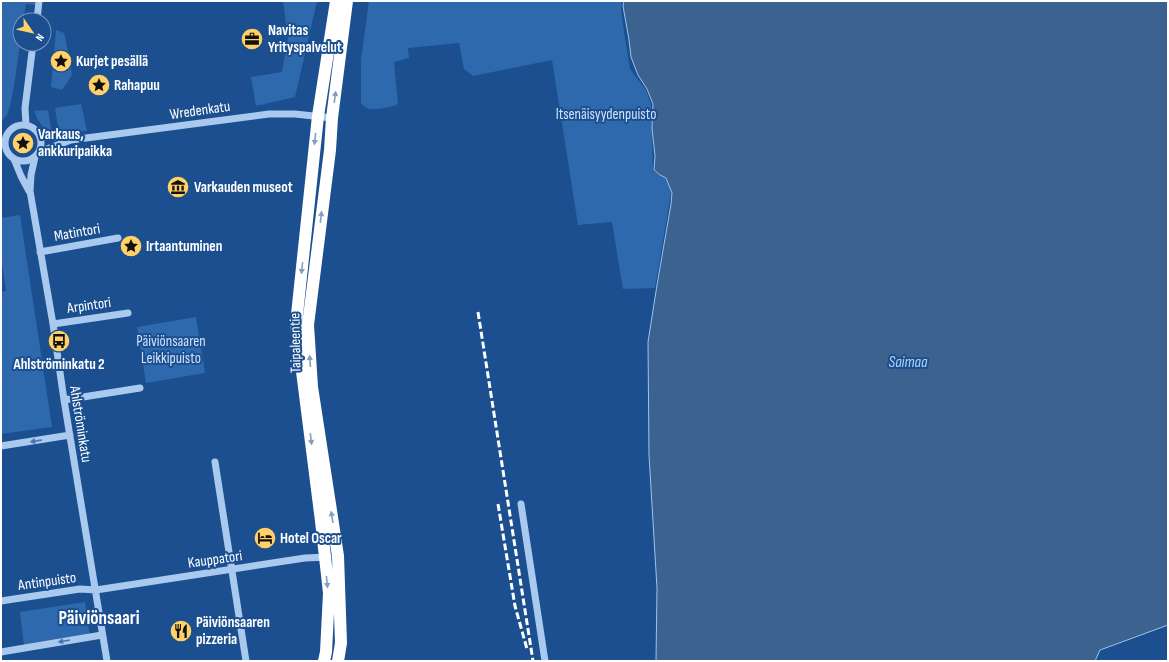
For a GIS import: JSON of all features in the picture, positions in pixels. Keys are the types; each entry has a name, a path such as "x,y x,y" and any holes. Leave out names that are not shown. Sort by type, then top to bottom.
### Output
{"highway":[{"name":"Taipaleentie","path":"324,661 326,652 329,593 296,324 318,116 336,1"},
{"name":"Taipaleentie","path":"338,661 341,643 338,556 312,387 308,325 347,1"}],"street":[{"path":"38,12 39,1"},
{"path":"26,125 25,108 33,52"},
{"name":"Wredenkatu","path":"37,154 71,140 269,114 295,114 332,118"},
{"path":"1,155 11,157 19,161 25,161 30,160 37,154 41,147 41,141 40,136 32,127 20,125 9,132 3,144 11,157"},
{"name":"Wredenkatu","path":"36,131 45,135 71,140"},
{"name":"Ahlströminkatu","path":"37,154 31,175 30,192 53,324 107,661"},
{"name":"Ahlströminkatu","path":"11,157 30,192"},
{"name":"Matintori","path":"40,252 118,238"},
{"name":"Arpintori","path":"53,324 128,313"},
{"path":"64,400 140,388"},
{"path":"1,446 70,435"},
{"path":"215,462 246,661"},
{"path":"521,504 545,661"},
{"name":"Kauppatori","path":"96,590 305,558 325,558 338,556"},
{"name":"Antinpuisto","path":"1,601 80,588 96,590"},
{"path":"1,652 102,635"}],"green space":[{"path":"1,1 35,1 35,5 26,4 24,12 12,12 12,52 19,52 10,106 7,115 1,122"},
{"path":"283,1 317,1 295,97 256,106 251,77 282,72 288,38"},
{"name":"Itsenäisyydenpuisto","path":"369,1 622,1 621,10 630,69 646,90 651,104 653,171 666,179 671,193 655,288 623,289 612,222 578,225 552,60 473,76 464,69 459,43 408,48 409,58 394,62 398,104 384,108 369,109 361,103 361,60"},
{"path":"56,30 64,33 72,75 62,90 51,87"},
{"path":"81,104 87,131 59,133 55,108"},
{"path":"48,110 52,133 41,124 34,111"},
{"path":"20,215 52,427 1,434 1,292 6,291 1,257 1,218"},
{"name":"Päiviönsaaren Leikkipuisto","path":"196,317 205,373 146,383 137,327"},
{"path":"85,602 90,637 24,647 20,612"}],"water":[{"name":"Saimaa","path":"624,1 1168,1 1168,625 1100,650 1095,661 656,661 657,588 649,455 648,342 672,193 666,178 654,170 655,156 652,128 653,104 647,89 638,75 631,57 623,6"}],"railway":[{"path":"478,312 533,661"},
{"path":"498,504 515,606 527,649"}],"place":[{"name":"Navitas Yrityspalvelut","path":"252,39"},
{"name":"Kurjet pesällä","path":"61,61"},
{"name":"Rahapuu","path":"99,85"},
{"name":"Varkaus, ankkuripaikka","path":"23,143"},
{"name":"Varkauden museot","path":"178,187"},
{"name":"Irtaantuminen","path":"131,246"},
{"name":"Ahlströminkatu 2","path":"59,341"},
{"name":"Hotel Oscar","path":"265,538"},
{"name":"Päiviönsaaren pizzeria","path":"181,631"}],"district":[{"name":"Päiviönsaari","path":"99,617"}]}
